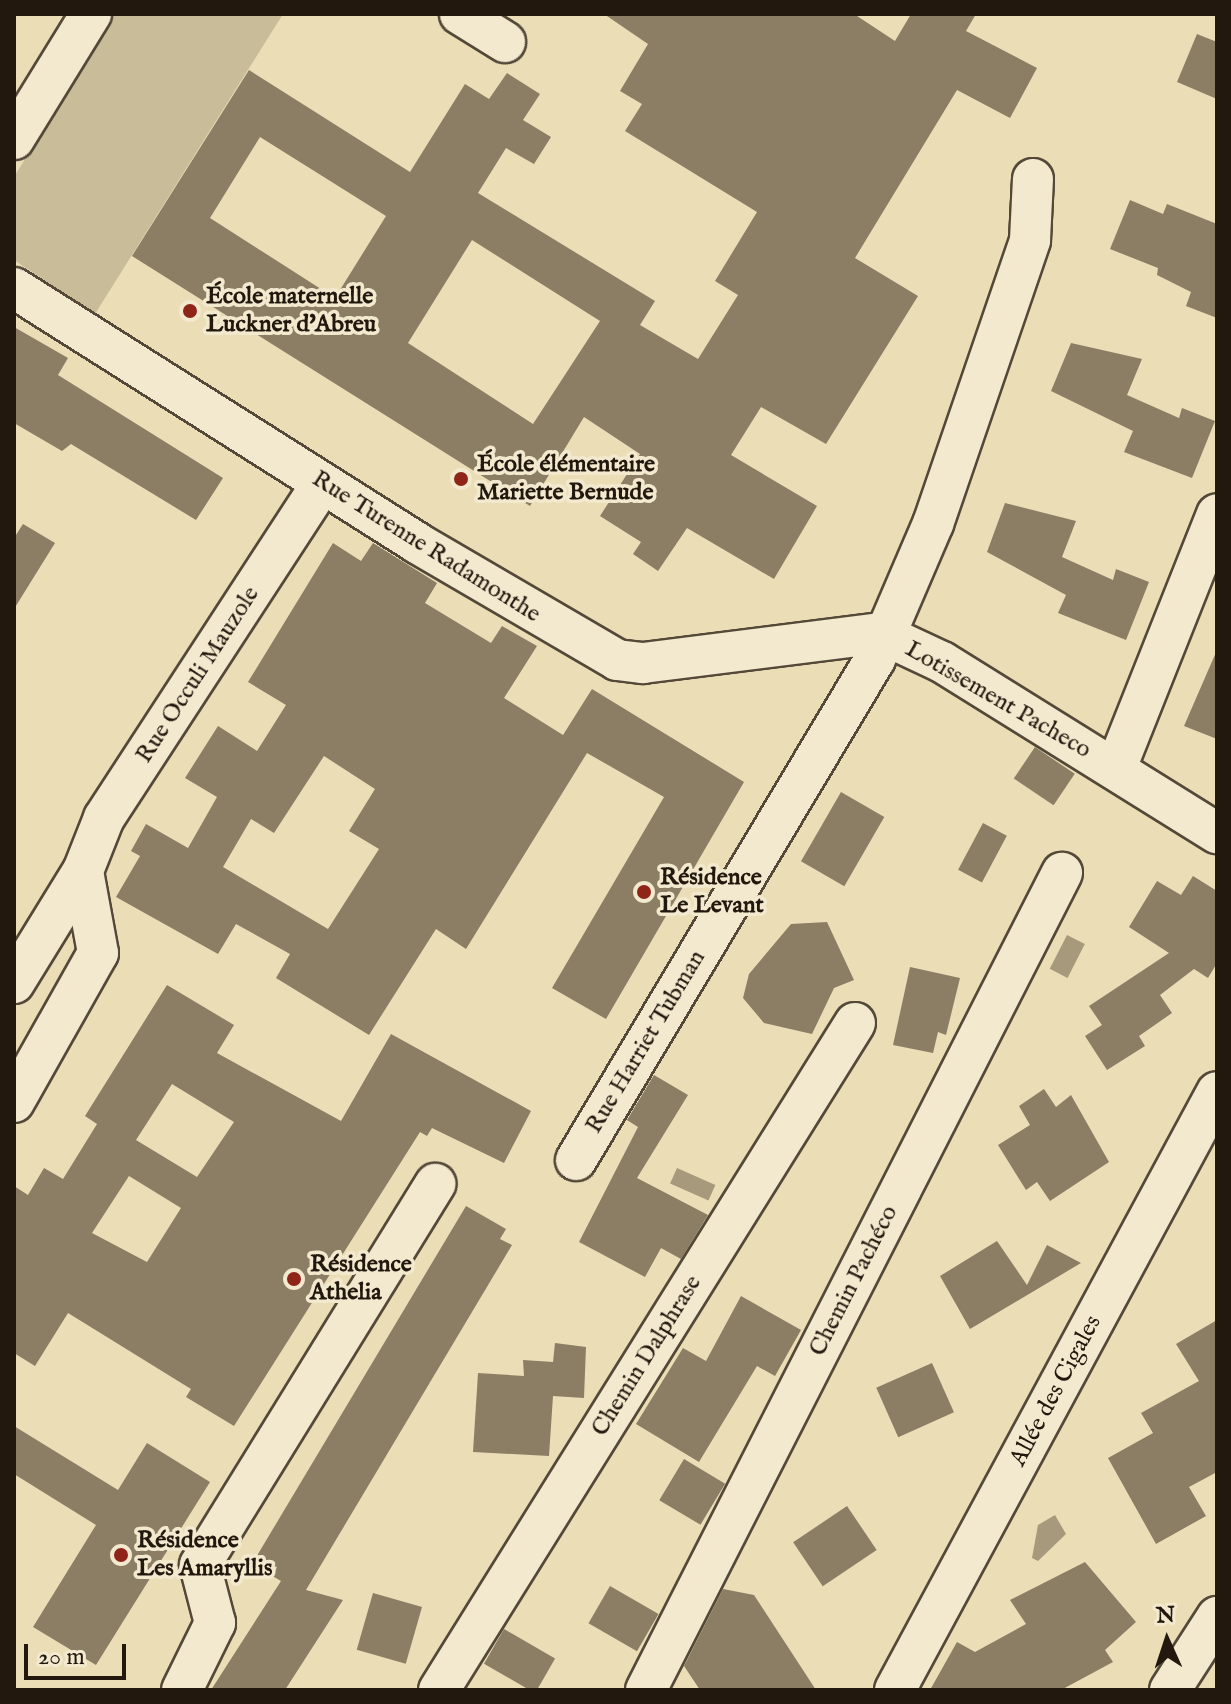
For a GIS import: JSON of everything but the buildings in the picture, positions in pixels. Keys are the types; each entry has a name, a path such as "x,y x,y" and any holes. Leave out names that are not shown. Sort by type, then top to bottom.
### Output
{"street":[{"path":"14,139 91,14"},
{"path":"460,14 505,42"},
{"name":"Rue Harriet Tubman","path":"576,1160 875,659 880,633 933,524 1025,255 1033,179"},
{"name":"Rue Turenne Radamonthe","path":"14,288 322,484 617,660 643,663 880,633"},
{"name":"Rue Occuli Mauzole","path":"14,983 83,871 104,818 322,484"},
{"name":"Lotissement Pacheco","path":"1116,768 1217,514"},
{"name":"Lotissement Pacheco","path":"880,633 1116,768 1217,833"},
{"path":"14,1102 98,953 83,871"},
{"name":"Chemin Pachéco","path":"646,1690 1062,873"},
{"name":"Chemin Dalphrase","path":"439,1690 855,1023"},
{"name":"Allée des Cigales","path":"895,1690 1217,1092"},
{"path":"182,1690 215,1623 200,1565 435,1184"},
{"path":"1170,1690 1217,1617"}],"shaded area":[{"path":"114,14 283,14 95,314 14,260 14,177"},
{"path":"1067,935 1085,944 1068,978 1050,969"},
{"path":"677,1168 715,1185 708,1201 670,1184"},
{"path":"1055,1515 1066,1534 1038,1561 1032,1558 1038,1525"}],"place":[{"name":"École maternelle Luckner d'Abreu","path":"190,311"},
{"name":"École élémentaire Mariette Bernude","path":"461,479"},
{"name":"Résidence Le Levant","path":"644,892"},
{"name":"Résidence Athelia","path":"294,1279"},
{"name":"Résidence Les Amaryllis","path":"121,1555"}]}
